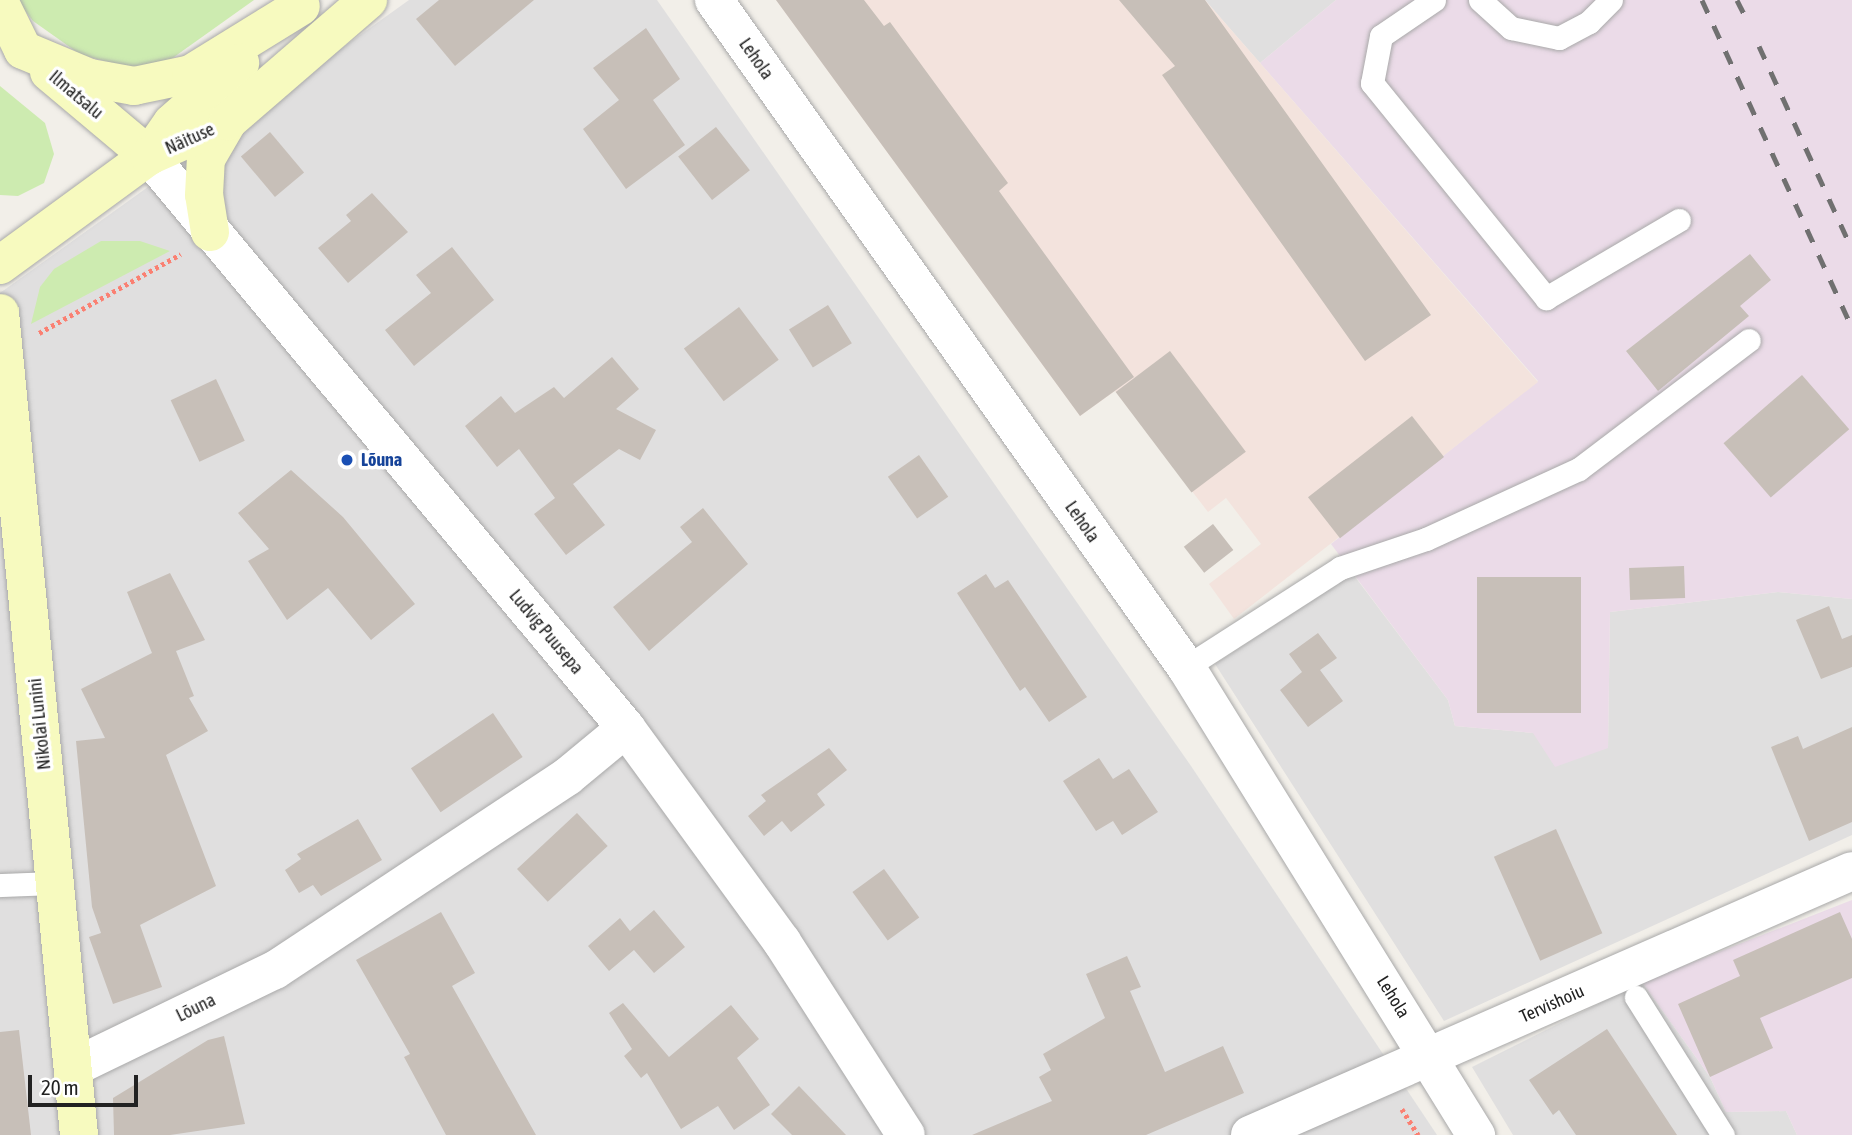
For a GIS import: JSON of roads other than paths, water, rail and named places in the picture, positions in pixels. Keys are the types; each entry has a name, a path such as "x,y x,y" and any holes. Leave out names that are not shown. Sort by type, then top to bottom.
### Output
{"street":[{"name":"Näituse","path":"149,156 228,121 368,0"},
{"name":"Lehola","path":"714,0 1186,667 1476,1135"},
{"path":"0,3 11,44 90,78 134,86 191,75 305,3"},
{"name":"Näituse","path":"149,156 172,123 305,3"},
{"name":"Ilmatsalu","path":"11,44 149,156"},
{"path":"210,232 204,194 206,159 228,121"},
{"path":"0,265 149,156"},
{"name":"Ludvig Puusepa","path":"149,156 625,728 782,942 906,1135"},
{"name":"Nikolai Lunini","path":"0,313 79,1135"},
{"name":"Lõuna","path":"74,1067 275,970 568,776 625,728"},
{"name":"Tervishoiu","path":"1250,1135 1852,871"}],"lane":[{"path":"1434,0 1381,36 1371,83 1546,298 1679,220"},
{"path":"1480,0 1511,28 1559,38 1589,22 1611,0"},
{"path":"1186,667 1340,568 1426,539 1579,469 1749,340"},
{"path":"0,885 55,883"},
{"path":"1636,997 1723,1135"}],"railway":[{"path":"1702,0 1852,327"},
{"path":"1737,0 1748,22"},
{"path":"1759,46 1852,249"}],"place":[{"name":"Lõuna","path":"347,460"}]}
